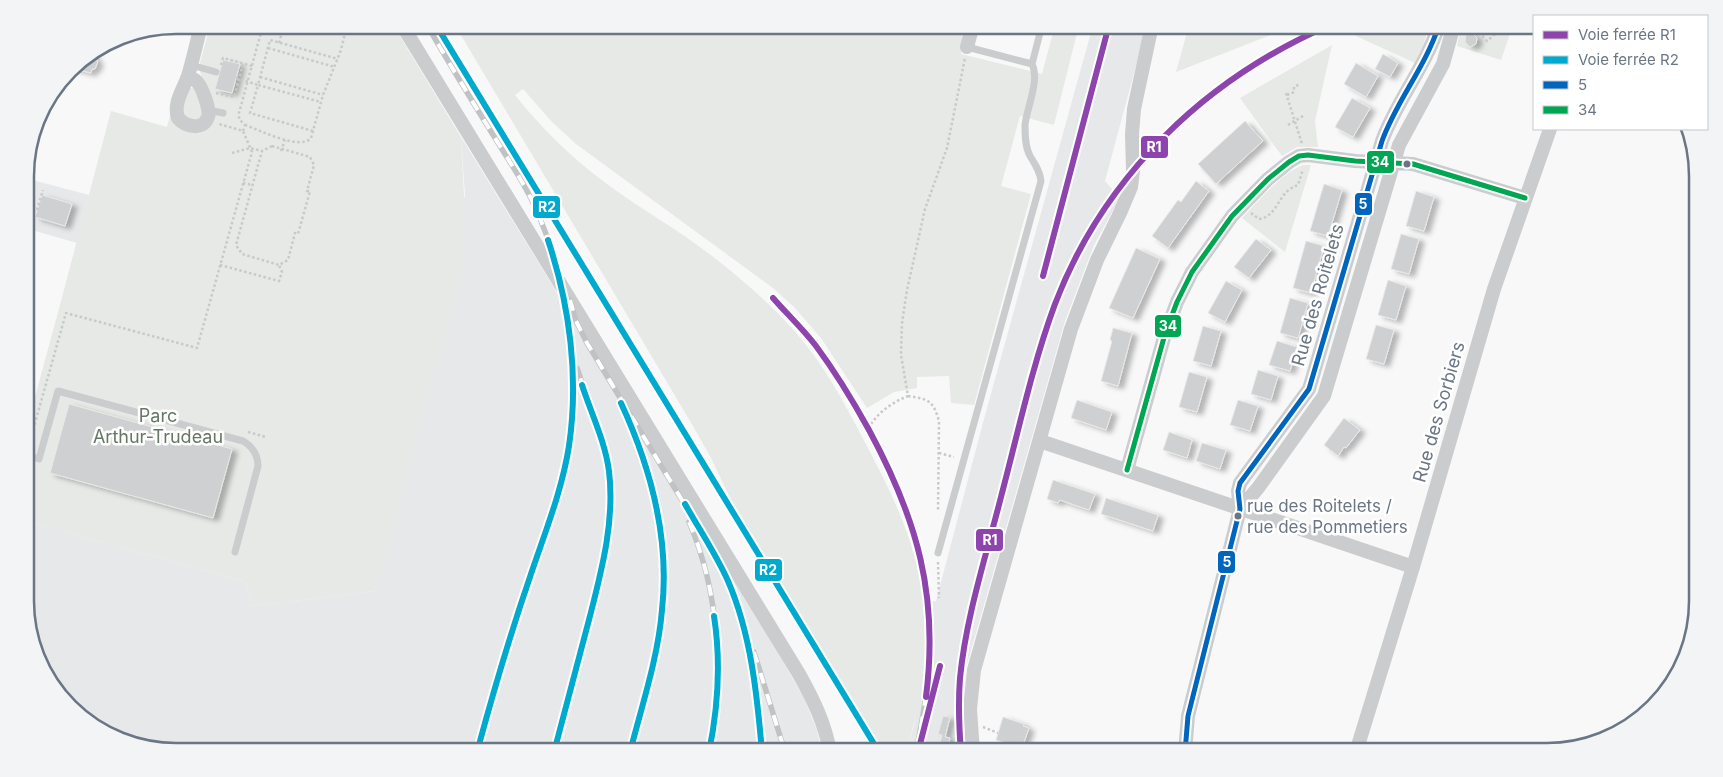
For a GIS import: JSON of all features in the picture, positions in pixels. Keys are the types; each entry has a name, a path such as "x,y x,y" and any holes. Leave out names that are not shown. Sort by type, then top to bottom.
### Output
{"street":[{"path":"189,71 204,97 210,116 198,126 187,126 178,118 177,107 199,34"},
{"path":"408,34 799,674 816,704 828,743"},
{"path":"968,47 971,34"},
{"path":"973,743 970,709 974,670 1079,305 1130,187 1133,171 1132,134 1134,109 1150,34"},
{"name":"Rue des Roitelets","path":"1186,743 1188,716 1240,509 1238,490 1243,477 1302,401 1309,389 1386,130 1428,54 1436,34"},
{"name":"Rue des Roitelets","path":"1240,509 1258,488 1319,405 1329,384 1404,133 1443,64 1451,34"},
{"name":"Rue des Sorbiers","path":"1359,743 1414,567 1488,309 1550,130"},
{"path":"1128,470 1171,317 1197,265 1232,216 1275,173 1289,162 1299,156 1308,155 1355,161 1413,164 1525,198"},
{"path":"1312,380 1329,384"},
{"path":"1040,442 1414,567"}],"lane":[{"path":"938,553 1041,181 1037,167 1026,148 1025,138 1025,124 1035,79 1035,70 1032,64 1040,34"},
{"path":"968,47 1032,64"},
{"path":"189,71 218,69"},
{"path":"210,116 223,114"},
{"path":"34,457 39,459 58,391 243,441 249,444 255,452 258,458 258,466 235,552"}],"path":[{"path":"261,34 247,81 239,119 245,125 284,140 302,144 308,142 314,131 321,102 346,34"},
{"path":"279,43 282,34"},
{"path":"1462,38 1463,34"},
{"path":"1481,34 1487,41 1495,34"},
{"path":"314,131 250,113 270,40 338,59"},
{"path":"908,396 901,355 906,290 926,209 947,148 968,47"},
{"path":"268,48 335,67"},
{"path":"218,69 223,58 252,66"},
{"path":"215,89 214,92 234,98 243,64"},
{"path":"260,77 324,95"},
{"path":"238,79 321,102"},
{"path":"1300,84 1294,87 1294,92 1287,94 1303,146"},
{"path":"210,116 243,131"},
{"path":"1288,125 1303,116"},
{"path":"34,426 65,314 68,313 197,348 252,152 243,131 245,125"},
{"path":"281,150 284,140"},
{"path":"232,153 250,148 262,151 272,146 310,157 314,166 307,191 310,191 298,234 295,233 288,260 279,265 242,254 236,245 262,151"},
{"path":"1249,211 1259,220 1265,219 1289,189 1298,185 1304,165"},
{"path":"243,183 252,185"},
{"path":"37,210 43,190"},
{"path":"300,212 304,213"},
{"path":"220,265 279,282 282,272 279,265"},
{"path":"871,424 897,400 908,396 928,399 935,408 939,420 938,514"},
{"path":"246,431 266,437"},
{"path":"939,453 964,460"},
{"path":"938,553 939,598"}],"shaded area":[{"path":"1091,34 1145,34 1105,181 1120,198 1094,245 1065,321 966,668 963,715 965,743 909,743 923,669 925,629 923,603 936,601 984,419"},
{"path":"461,137 754,612 804,698 817,730 820,743 157,742 130,736 105,724 75,702 63,688 45,656 35,620 34,523 246,582 252,606 375,591 465,195"},
{"path":"34,180 89,195 77,243 34,231"}],"green space":[{"name":"Parc Arthur-Trudeau","path":"208,34 398,34 461,137 466,235 463,266 375,591 252,606 246,582 34,523 34,401 111,111 167,127 171,112 180,127 188,132 205,129 202,79 199,67"},
{"path":"460,34 966,34 961,54 1042,74 1053,34 1077,34 1054,125 1020,116 1001,186 1031,194 974,405 951,403 949,376 917,377 917,388 894,392 867,408 821,338 795,308 773,288 576,144 551,121 523,89 515,95 568,152 591,171 616,191 699,246 757,293 797,334 832,383 896,505 913,552 919,576 923,602 925,645 917,707 909,743 878,743 730,498 710,456"},
{"path":"1187,34 1273,34 1176,72"},
{"path":"1356,34 1427,34 1423,47 1415,63 1356,36"},
{"path":"1459,34 1510,34 1501,60 1457,46"},
{"path":"1332,45 1315,121 1318,147 1297,147 1282,156 1240,98"},
{"path":"189,88 193,88 204,111 200,118 193,121 184,116 182,106"},
{"path":"1304,165 1311,165 1285,252 1242,218 1280,179"}],"building":[{"path":"1473,34 1477,38 1476,44 1470,47 1465,42 1466,35"},
{"path":"1383,54 1398,63 1390,77 1375,69"},
{"path":"94,60 98,61 95,69 92,69 91,73 81,70"},
{"path":"223,60 240,64 232,93 215,89"},
{"path":"1356,63 1378,76 1366,97 1344,84"},
{"path":"1352,98 1370,108 1353,137 1335,127"},
{"path":"1245,121 1263,141 1216,184 1198,164"},
{"path":"1196,181 1209,191 1168,248 1152,236 1178,200 1181,202"},
{"path":"1324,184 1342,190 1328,236 1310,231"},
{"path":"1416,191 1434,197 1424,231 1406,226"},
{"path":"42,195 72,204 65,226 35,217"},
{"path":"1401,234 1419,239 1409,274 1391,269"},
{"path":"1256,239 1271,250 1249,278 1234,267"},
{"path":"1306,241 1324,246 1311,293 1293,288"},
{"path":"1136,248 1160,259 1133,318 1109,308"},
{"path":"1388,280 1406,286 1396,320 1378,315"},
{"path":"1226,281 1242,290 1225,322 1208,313"},
{"path":"1290,298 1308,303 1298,338 1280,333"},
{"path":"1376,325 1394,330 1384,364 1366,359"},
{"path":"1203,326 1221,331 1211,366 1193,361"},
{"path":"1113,328 1132,333 1118,386 1101,381 1112,341 1110,340"},
{"path":"1277,341 1297,347 1290,371 1269,365"},
{"path":"1258,370 1278,376 1271,400 1251,394"},
{"path":"1189,372 1207,377 1197,412 1179,407"},
{"path":"1077,400 1112,412 1106,430 1071,418"},
{"path":"1238,400 1258,406 1250,431 1230,425"},
{"path":"69,404 232,449 213,518 50,473"},
{"path":"1344,418 1360,430 1338,456 1324,445"},
{"path":"1169,432 1192,440 1187,458 1163,450"},
{"path":"1202,443 1226,450 1220,469 1196,461"},
{"path":"1053,480 1095,494 1089,510 1060,500 1058,503 1047,499"},
{"path":"1106,498 1158,515 1153,531 1101,514"},
{"path":"943,716 950,717 945,737 950,738 949,743 940,743 942,735 938,734"},
{"path":"1003,717 1024,724 1023,726 1029,728 1024,743 1006,743 996,740"}],"railway":[{"path":"432,34 519,177 539,216 550,244 565,303 573,363 572,424 565,470 557,501 509,642 479,743"},
{"path":"441,34 874,743"},
{"path":"961,743 960,678 967,632 977,587 1039,351 1055,304 1076,257 1101,214 1131,174 1164,137 1201,103 1241,73 1284,47 1311,34"},
{"path":"773,298 811,340 844,387 891,475 910,522 928,594 930,620 927,686 918,743"},
{"path":"570,300 576,321 587,343 703,535 727,579 745,635 756,697 761,743"},
{"path":"556,743 599,581 611,509 607,457 577,368"},
{"path":"632,743 661,628 664,587 662,541 655,496 649,473 633,430"},
{"path":"689,522 707,578 713,606 716,635 717,694 711,743"},
{"path":"754,652 782,743"}],"rail line":[{"name":"R2","path":"441,34 874,743"},
{"name":"R1","path":"1043,276 1107,34"},
{"name":"R1","path":"961,743 960,678 967,632 977,587 1039,351 1055,304 1076,257 1101,214 1131,174 1164,137 1201,103 1241,73 1284,47 1311,34"},
{"name":"R2","path":"480,743 509,642 557,496 569,446 572,420 573,368 562,290 548,240"},
{"name":"R1","path":"773,298 811,340 837,377 869,430 900,495 912,527 926,591 929,625 926,697"},
{"name":"R2","path":"556,743 599,580 609,526 610,489 607,460 582,385"},
{"name":"R2","path":"621,403 641,453 656,504 663,556 664,583 657,646 632,743"},
{"name":"R2","path":"685,504 713,551 736,601 752,665 761,743"},
{"name":"R2","path":"711,743 715,719 718,667 714,616"},
{"name":"R1","path":"920,743 940,666"}],"transit line":[{"name":"5","path":"1186,743 1188,716 1240,509 1238,491 1240,483 1309,389 1382,141 1436,34"},
{"name":"34","path":"1127,470 1165,334 1177,302 1192,272 1232,216 1268,179 1289,162 1299,156 1308,155 1355,161 1413,164 1525,198"}],"place":[{"name":"rue des Roitelets / rue des Pommetiers","path":"1238,516"}]}
